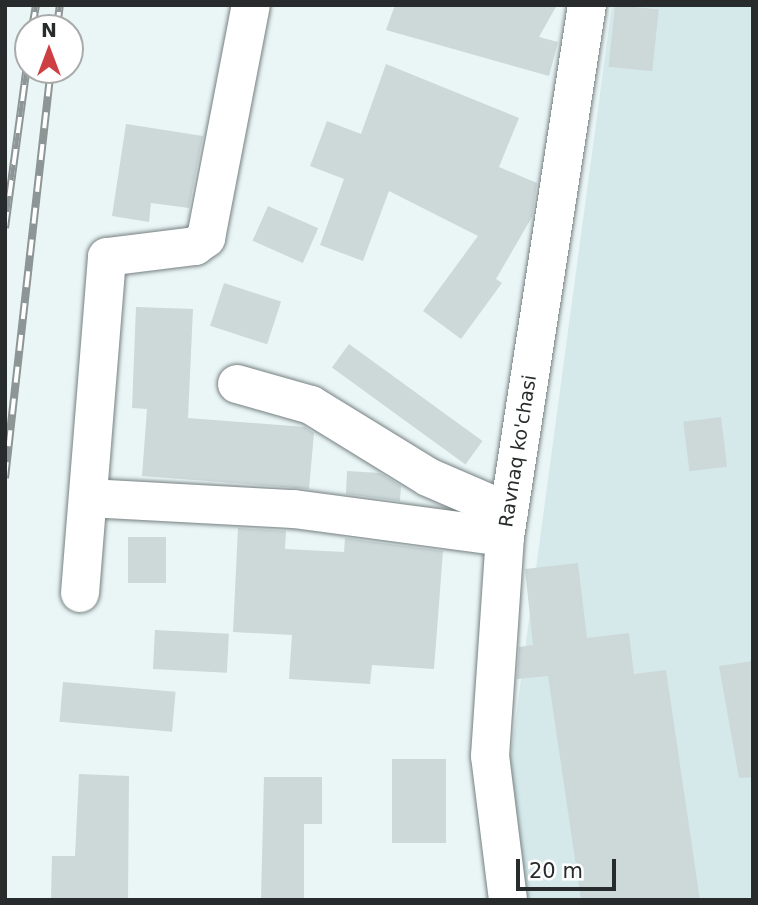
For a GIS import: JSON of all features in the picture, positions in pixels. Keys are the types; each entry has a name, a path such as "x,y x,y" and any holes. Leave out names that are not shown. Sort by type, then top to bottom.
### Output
{"street":[{"path":"80,593 107,257 113,252 195,246 206,238 251,5"},
{"name":"Ravnaq ko'chasi","path":"508,900 490,756 507,525 587,5"},
{"path":"237,384 311,405 507,525"},
{"path":"88,498 294,509 507,525"}],"shaded area":[{"path":"612,5 753,5 753,900 528,900 510,761"}],"building":[{"path":"395,5 557,5 539,37 558,42 549,76 386,30"},
{"path":"615,5 659,10 652,71 609,67"},
{"path":"386,64 519,118 499,167 537,183 532,217 496,279 502,283 461,339 423,311 478,236 389,191 363,261 320,245 344,179 310,166 327,121 361,134"},
{"path":"126,124 203,136 189,208 151,203 149,222 112,216"},
{"path":"268,206 318,228 303,263 253,241"},
{"path":"224,283 281,302 267,344 210,326"},
{"path":"136,307 193,309 188,418 305,427 314,433 309,489 142,476 147,409 132,408"},
{"path":"349,344 482,441 465,464 332,367"},
{"path":"721,417 727,467 689,471 683,422"},
{"path":"347,471 380,473 401,486 400,501 346,494"},
{"path":"238,528 286,531 285,549 344,552 345,538 443,551 434,669 372,665 370,684 289,679 292,635 233,632"},
{"path":"128,537 166,537 166,583 128,583"},
{"path":"578,563 587,638 629,633 634,674 666,670 700,900 581,900 548,676 517,679 519,647 533,645 525,569"},
{"path":"155,630 229,634 227,673 153,669"},
{"path":"753,661 753,777 739,778 719,666"},
{"path":"63,682 176,692 172,732 60,722"},
{"path":"392,759 446,759 446,843 392,843"},
{"path":"79,774 129,776 128,900 51,899 52,856 75,856"},
{"path":"264,777 322,777 322,824 304,824 304,900 261,900"}],"railway":[{"path":"34,14 36,5"},
{"path":"59,14 60,5"},
{"path":"5,228 24,84"},
{"path":"5,478 49,84"}]}
